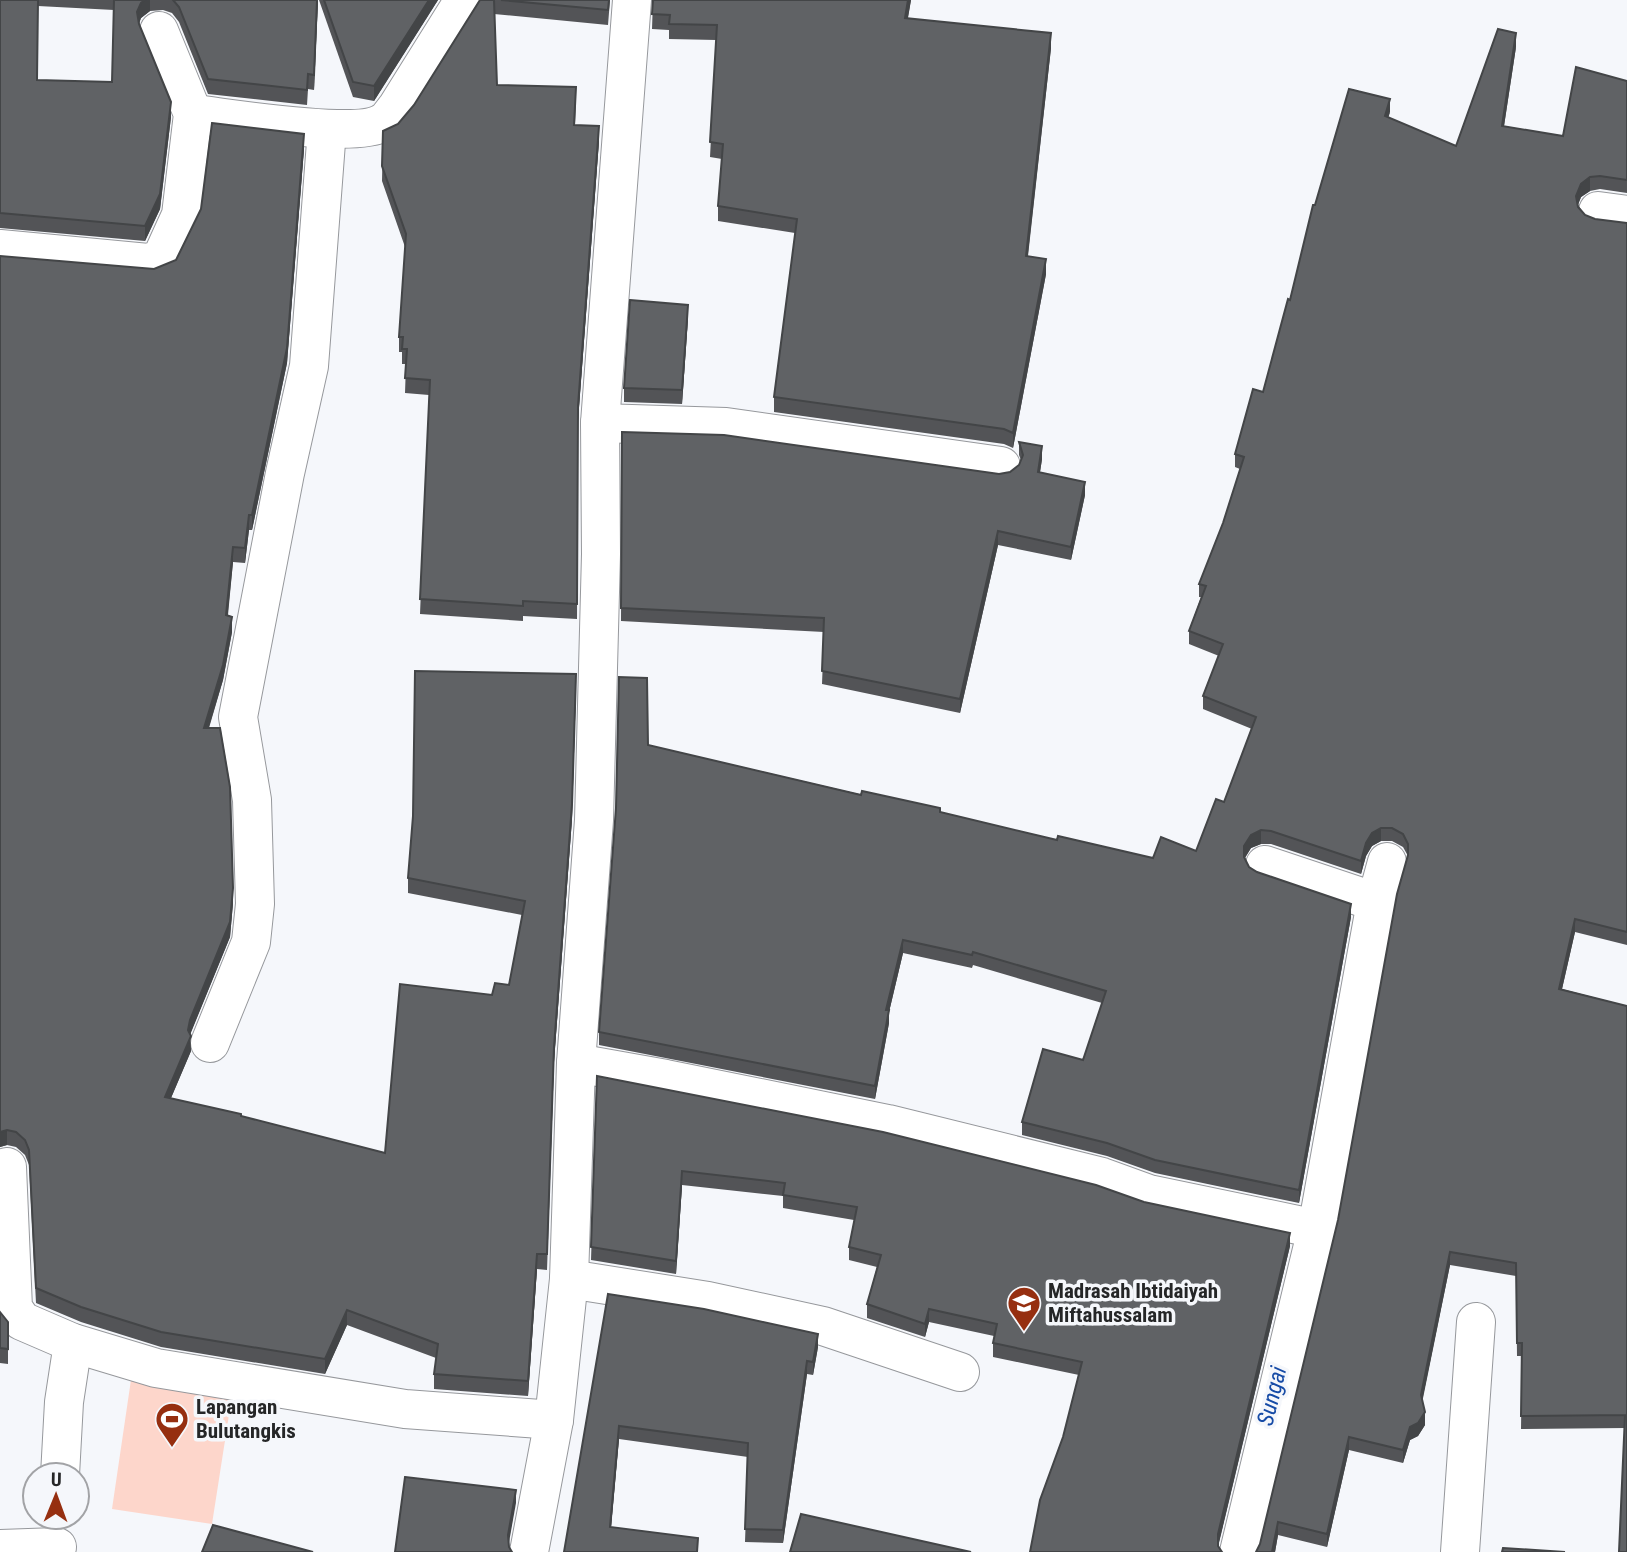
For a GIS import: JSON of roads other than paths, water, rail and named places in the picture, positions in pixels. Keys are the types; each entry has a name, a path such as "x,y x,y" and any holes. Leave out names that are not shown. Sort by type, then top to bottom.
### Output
{"street":[{"path":"193,114 327,129 366,128 384,122 397,107 464,0"},
{"path":"529,1552 554,1420 569,1279 576,1063 594,820 601,554 600,423 632,0"},
{"path":"0,249 148,263 161,259 181,215 193,114 159,31"},
{"path":"210,1043 251,942 254,904 252,800 237,717 285,472 309,366 327,129"},
{"path":"600,423 726,427 1001,466"},
{"path":"1239,1552 1317,1229 1376,902 1387,862"},
{"path":"1265,865 1376,902"},
{"path":"576,1063 888,1124 1102,1177 1149,1194 1317,1229"},
{"path":"7,1167 7,1308 22,1321 73,1343 156,1368 405,1409 554,1420"},
{"path":"569,1279 708,1301 823,1326 960,1373"},
{"path":"1460,1552 1476,1322"},
{"path":"61,1461 64,1402 73,1343"},
{"path":"0,1549 57,1539"}],"place":[{"name":"Madrasah Ibtidaiyah Miftahussalam","path":"1024,1333"},
{"name":"Lapangan Bulutangkis","path":"172,1449"}],"water label":[{"name":"Sungai","path":"1272,1396"}]}
